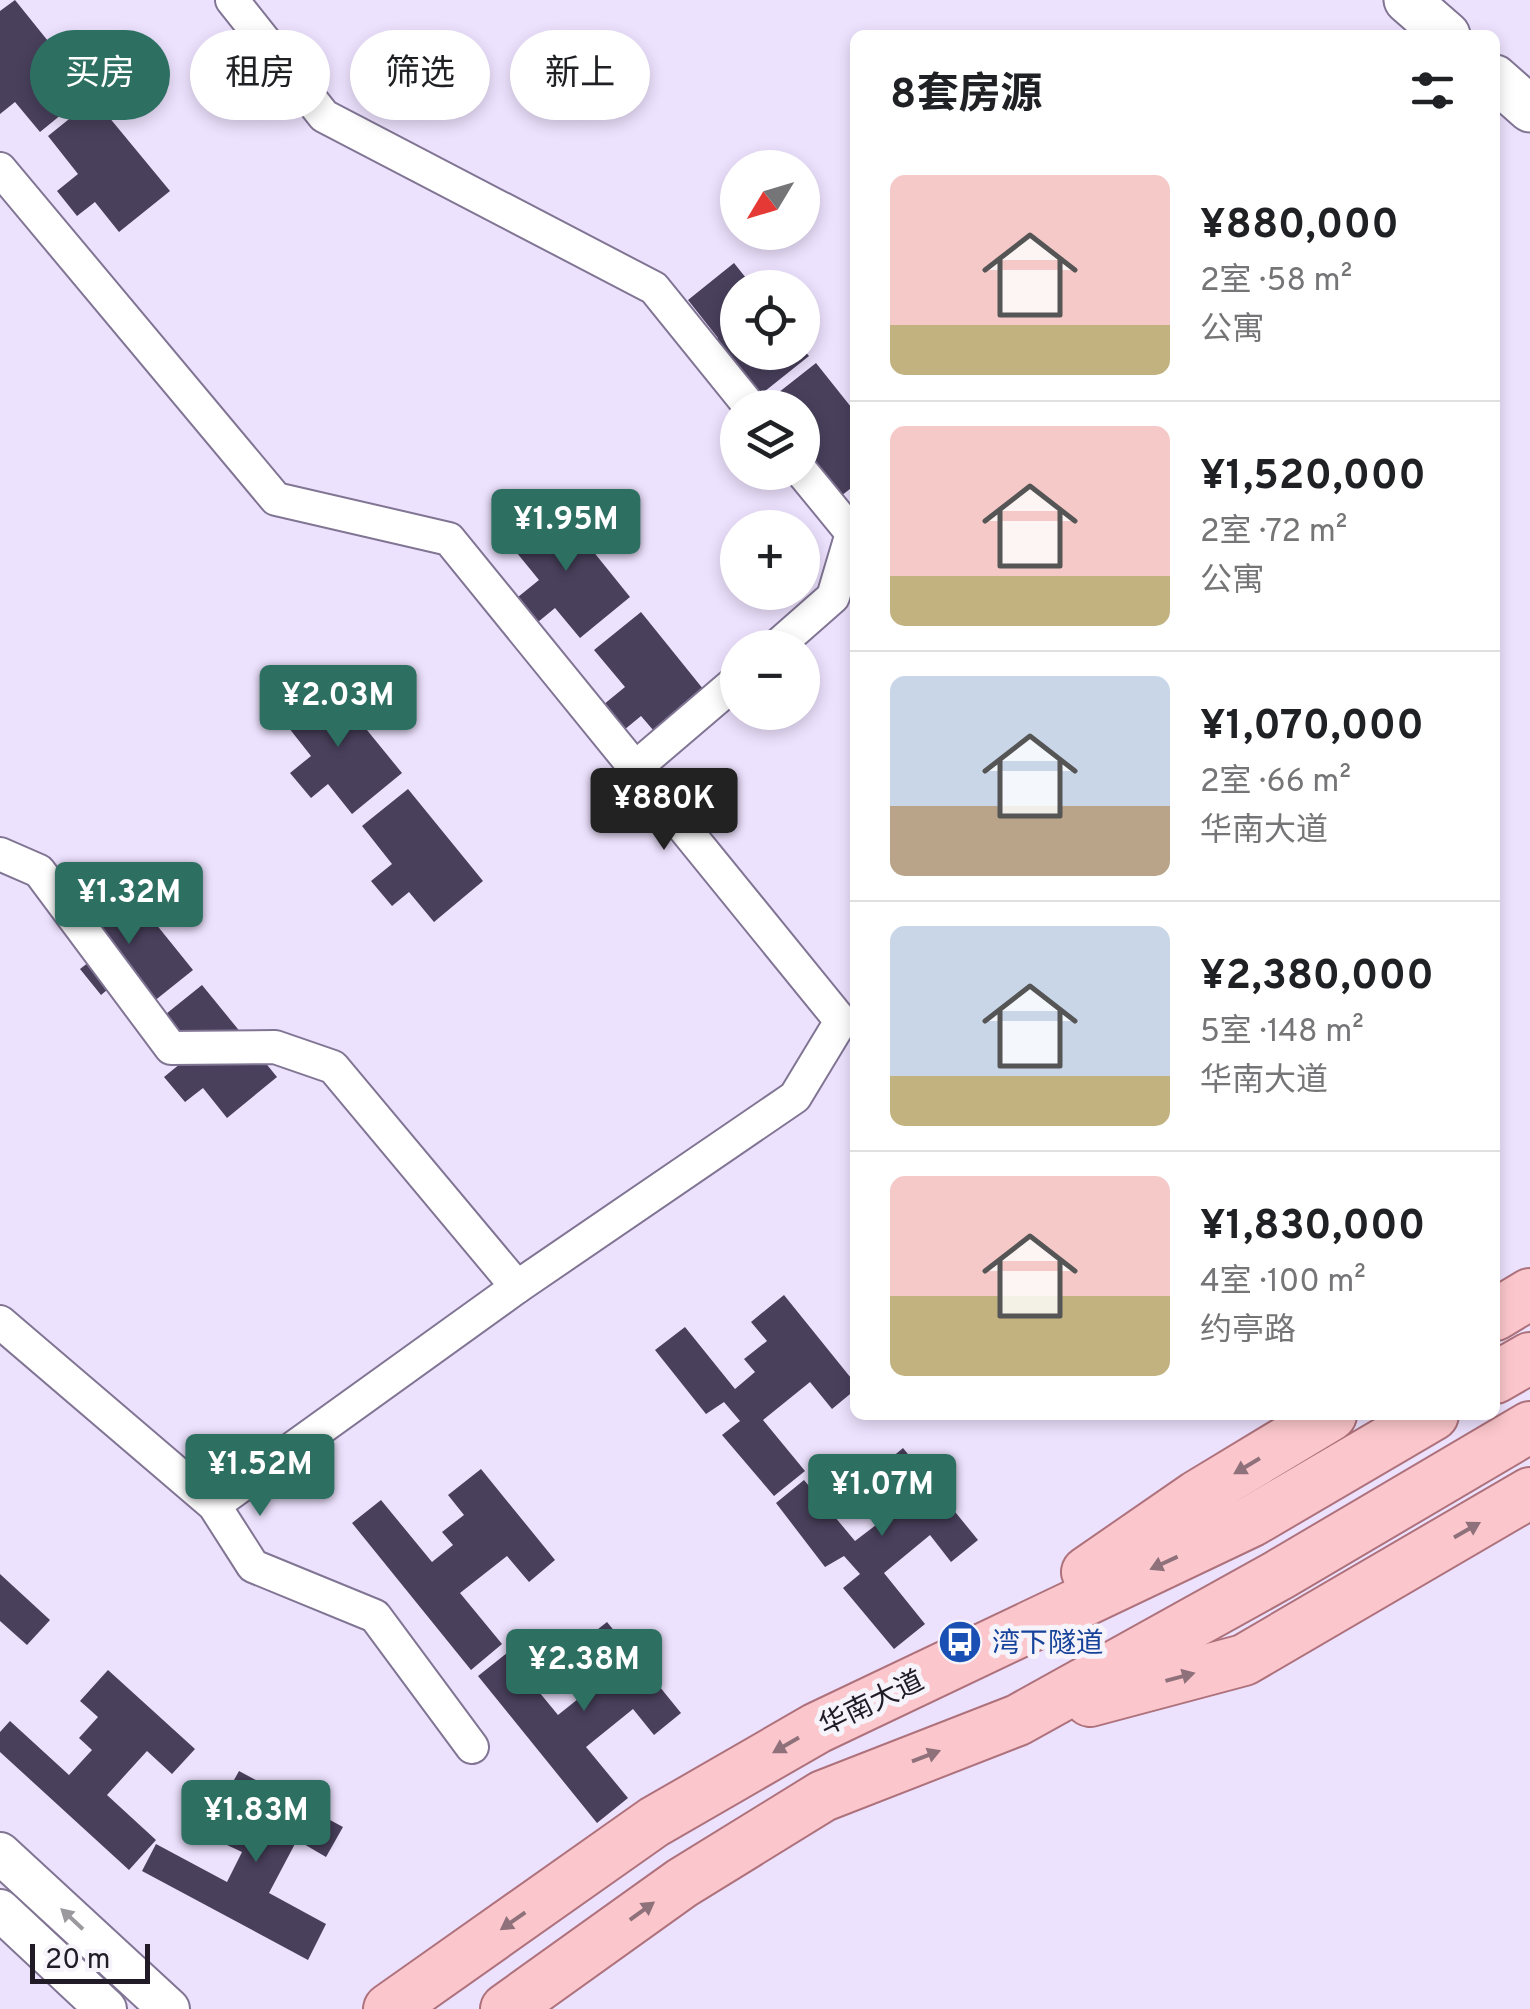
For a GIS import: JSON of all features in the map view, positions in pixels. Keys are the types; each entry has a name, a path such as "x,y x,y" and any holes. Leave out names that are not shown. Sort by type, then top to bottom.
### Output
{"main road":[{"path":"1408,0 1441,30"},
{"path":"1500,82 1530,108"},
{"path":"1500,1312 1530,1294"},
{"path":"1500,1375 1530,1358"},
{"path":"967,1655 1198,1496 1323,1420"},
{"name":"华南大道","path":"390,2009 654,1822 816,1728 1252,1522 1425,1420"},
{"path":"1018,1720 1279,1575 1530,1427"},
{"path":"506,2009 682,1883 823,1796 1018,1720 1244,1660 1530,1493"}],"street":[{"path":"232,0 324,116 654,288 736,390"},
{"path":"0,170 276,499 449,540 841,1021 795,1097 518,1287 214,1505"},
{"path":"817,490 850,531"},
{"path":"796,630 833,598 850,540"},
{"path":"635,768 720,695"},
{"path":"0,854 39,871 172,1048 275,1047 333,1067 518,1287"},
{"path":"1,1325 214,1505 253,1566 375,1616 472,1746"},
{"path":"0,1853 169,2009"},
{"path":"0,1910 106,2009"}],"building":[{"path":"15,0 39,30 30,30 30,120 15,102 0,114 0,11"},
{"path":"30,120 55,120 40,132"},
{"path":"68,120 111,120 170,191 119,232 95,202 77,216 57,191 78,174 48,136"},
{"path":"720,274 720,370 792,370 766,390 750,390 697,355 718,338 688,300"},
{"path":"820,368 850,406 850,489 841,496 820,483 820,390 782,390 807,370"},
{"path":"555,504 630,597 580,638 555,608 538,622 518,597 539,580 508,542"},
{"path":"641,612 716,705 666,745 641,716 624,730 603,705 625,687 594,650"},
{"path":"327,681 402,773 352,814 328,784 311,798 290,773 311,756 281,718"},
{"path":"408,789 483,881 434,922 409,892 392,906 371,881 392,864 362,826"},
{"path":"118,877 193,970 143,1010 119,980 101,995 80,969 102,952 72,915"},
{"path":"202,985 277,1077 227,1118 203,1088 185,1102 164,1077 186,1059 156,1022"},
{"path":"784,1295 850,1377 850,1394 832,1409 810,1382 763,1420 805,1471 774,1496 722,1435 740,1421 724,1402 706,1414 655,1350 685,1327 735,1389 755,1372 744,1359 767,1341 751,1322"},
{"path":"903,1448 978,1540 951,1562 930,1535 884,1573 925,1624 894,1649 843,1588 860,1574 844,1556 825,1567 776,1503 804,1480 855,1541 876,1525 864,1512 887,1494 871,1475"},
{"path":"481,1469 555,1560 529,1582 507,1556 460,1593 502,1644 471,1670 352,1523 381,1500 432,1562 453,1545 442,1532 464,1515 448,1495"},
{"path":"0,1574 50,1620 27,1645 0,1621"},
{"path":"607,1622 681,1713 654,1735 633,1709 586,1747 628,1798 597,1823 478,1676 507,1653 558,1715 578,1699 567,1686 589,1668 574,1648"},
{"path":"108,1670 195,1749 172,1774 147,1751 107,1795 156,1840 129,1870 0,1752 0,1732 10,1721 69,1775 92,1750 79,1738 98,1717 80,1701"},
{"path":"239,1771 343,1827 326,1857 297,1840 269,1893 326,1924 308,1960 142,1871 156,1844 227,1882 242,1852 227,1845 241,1819 219,1807"}],"place":[{"name":"湾下隧道","path":"960,1642"}]}
